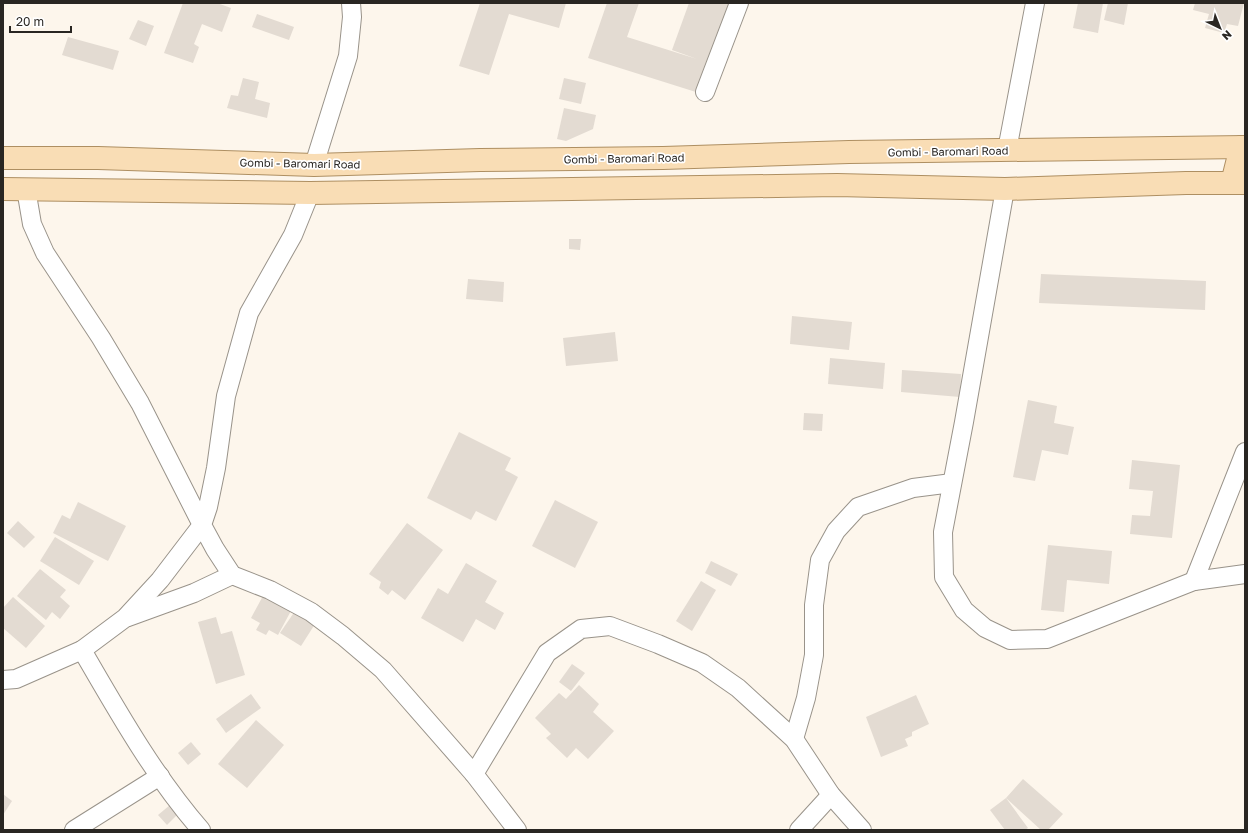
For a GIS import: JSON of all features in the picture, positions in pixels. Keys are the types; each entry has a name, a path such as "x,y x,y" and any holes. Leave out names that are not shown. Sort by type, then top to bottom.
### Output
{"main road":[{"name":"Gombi - Baromari Road","path":"3,158 98,158 314,165 480,160 663,158 849,152 1243,147"},
{"path":"3,189 310,193 837,185 1005,189 1178,183 1238,183 1243,147"}],"street":[{"path":"314,165 348,56 352,17 351,3"},
{"path":"705,92 739,3"},
{"path":"1007,150 1035,3"},
{"path":"26,189 32,224 45,253 101,338 140,403 202,525 215,549 232,574 270,590 311,612 343,636 383,670 474,774 517,830"},
{"path":"1005,189 943,532 944,576 964,610 985,628 1010,640 1047,639 1194,581 1245,574"},
{"path":"3,680 16,679 82,650 125,618 160,580 202,525 208,507 216,468 226,396 249,313 293,235 310,193"},
{"path":"1194,581 1245,452"},
{"path":"794,740 806,698 814,655 814,605 820,560 836,531 858,508 913,488 952,483"},
{"path":"125,618 194,594 232,574"},
{"path":"474,774 547,653 581,629 610,626 658,644 702,663 738,688 794,740 831,795 862,830"},
{"path":"82,650 126,726 160,776 201,830"},
{"path":"74,830 160,776"},
{"path":"799,830 831,795"}],"building":[{"path":"183,3 217,3 231,8 222,32 202,24 194,44 199,47 193,63 164,53"},
{"path":"480,3 566,3 559,28 509,14 489,75 459,66"},
{"path":"607,3 639,3 627,37 697,59 672,50 689,3 731,3 699,93 588,58"},
{"path":"1078,3 1103,3 1098,33 1073,28"},
{"path":"1108,3 1128,3 1124,25 1104,20"},
{"path":"1195,3 1244,3 1238,26 1227,24 1224,33 1205,28 1209,14 1193,10"},
{"path":"257,14 294,27 289,40 252,27"},
{"path":"138,20 154,26 146,46 129,39"},
{"path":"68,37 119,51 113,70 62,55"},
{"path":"243,78 259,82 255,99 270,103 267,118 227,108 231,95 238,96"},
{"path":"564,78 586,83 581,104 559,99"},
{"path":"564,108 596,115 593,129 566,141 557,139"},
{"path":"569,239 581,239 580,250 569,249"},
{"path":"1041,274 1206,281 1205,310 1039,303"},
{"path":"468,279 504,282 503,302 466,299"},
{"path":"792,316 852,322 849,350 790,344"},
{"path":"615,332 618,361 566,366 563,338"},
{"path":"830,358 885,363 883,389 828,384"},
{"path":"902,370 961,374 960,397 901,392"},
{"path":"1028,400 1057,406 1054,423 1074,427 1068,455 1042,450 1035,481 1013,477"},
{"path":"804,413 823,414 822,431 803,430"},
{"path":"459,432 511,458 505,470 518,477 496,521 476,511 471,520 427,498"},
{"path":"1132,460 1180,465 1172,538 1130,534 1132,515 1150,516 1153,491 1129,489"},
{"path":"555,500 598,522 575,568 532,546"},
{"path":"78,502 126,526 108,561 53,533 62,515 70,519"},
{"path":"18,521 35,537 24,548 7,533"},
{"path":"407,523 443,550 405,600 392,590 388,595 379,588 381,582 369,574"},
{"path":"55,537 94,561 79,585 40,561"},
{"path":"1048,545 1112,551 1109,584 1067,580 1064,612 1041,610"},
{"path":"711,561 738,574 731,586 705,573"},
{"path":"466,563 497,581 485,602 504,613 495,630 476,619 463,642 421,618 438,588 448,594"},
{"path":"40,569 66,590 60,597 70,606 60,619 52,612 46,620 17,596"},
{"path":"701,581 716,590 692,631 676,621"},
{"path":"264,594 292,609 278,635 269,630 266,635 256,630 260,623 251,618"},
{"path":"13,597 45,626 26,648 3,628 3,608"},
{"path":"295,611 315,624 301,646 280,633"},
{"path":"216,617 221,634 232,631 245,675 216,684 198,622"},
{"path":"572,664 585,673 571,691 559,682"},
{"path":"579,685 599,704 593,712 614,731 588,759 576,748 567,758 546,738 551,734 535,718 559,693 566,699"},
{"path":"251,694 261,708 226,733 216,719"},
{"path":"916,695 929,724 912,732 912,736 905,739 908,746 881,757 866,717"},
{"path":"256,720 284,745 247,788 218,764"},
{"path":"191,742 201,754 188,765 178,753"},
{"path":"1023,779 1063,814 1048,830 1041,830 1006,798"},
{"path":"3,794 12,801 3,815"},
{"path":"1006,798 1028,828 1025,830 1005,830 990,810"},
{"path":"170,805 178,814 167,825 158,815"}]}
